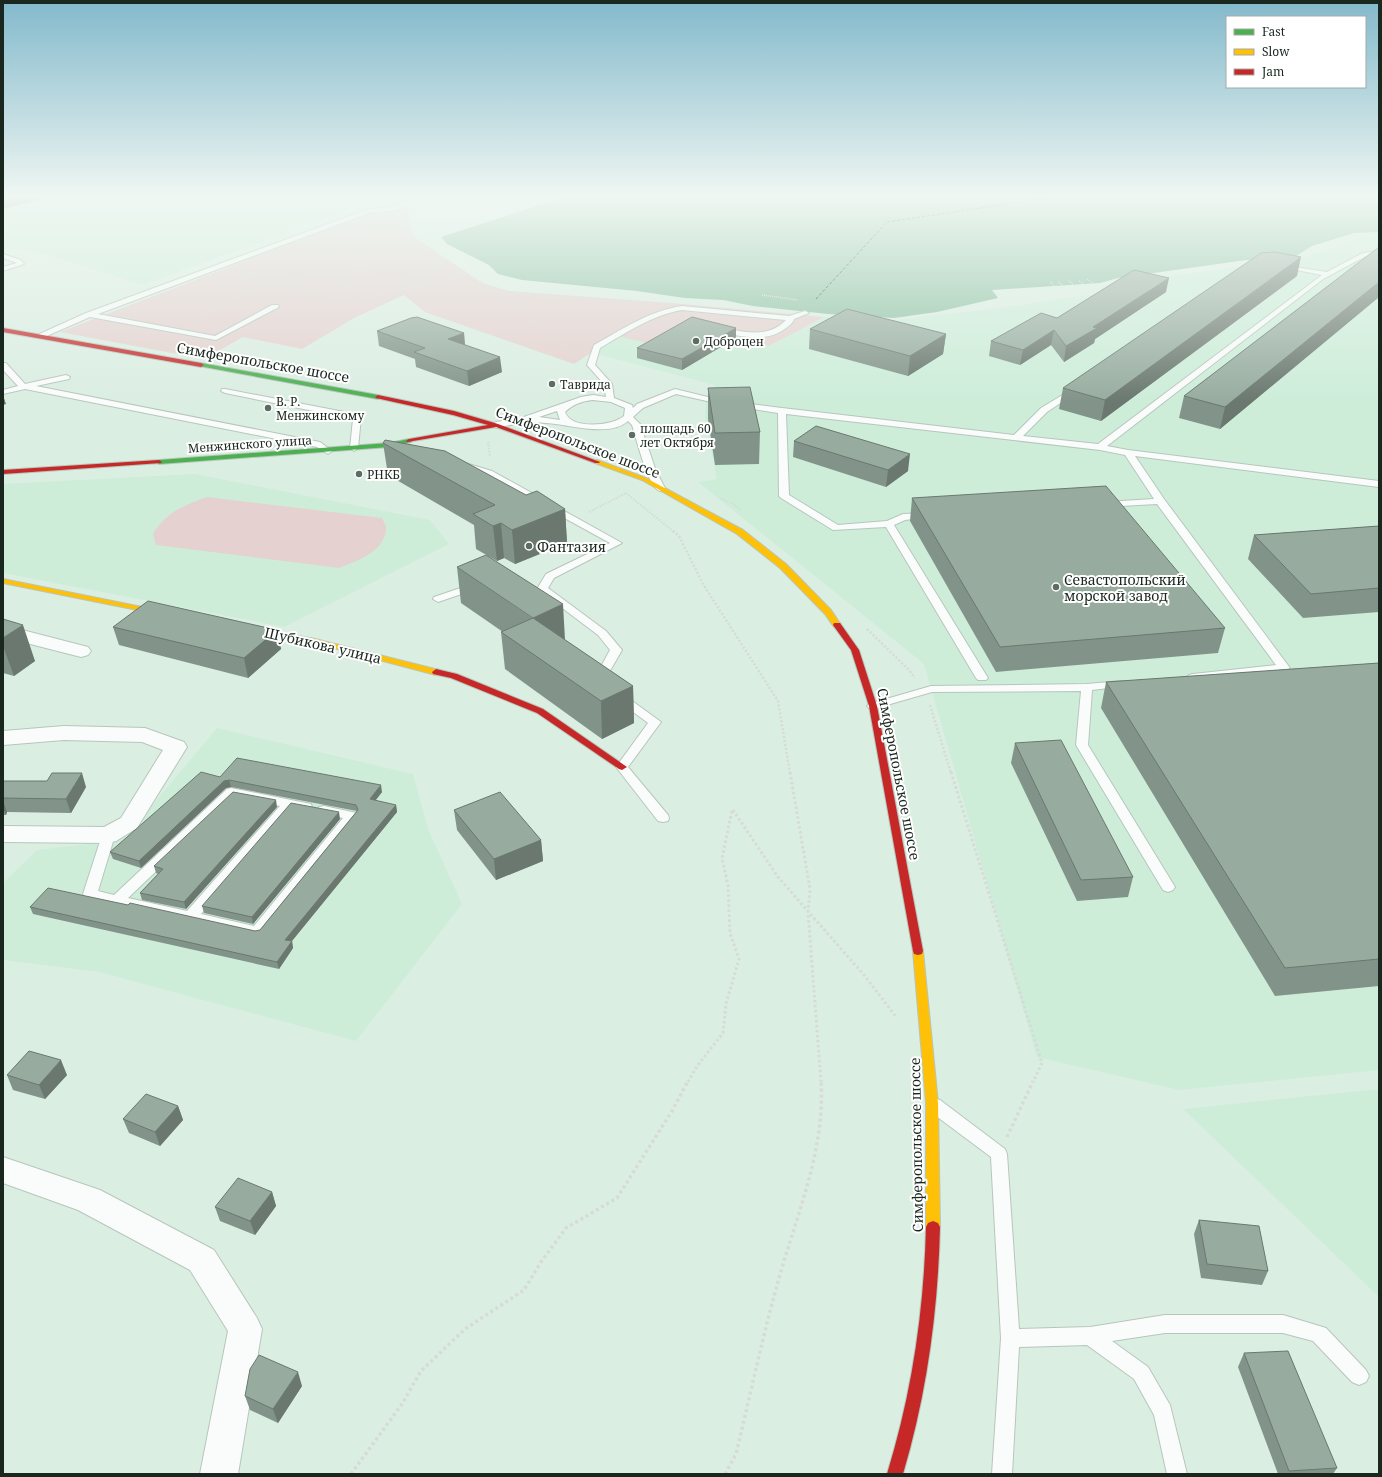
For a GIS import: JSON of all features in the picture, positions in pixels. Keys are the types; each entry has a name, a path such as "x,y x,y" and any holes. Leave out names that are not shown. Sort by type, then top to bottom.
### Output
{"main road":[{"name":"Симферопольское шоссе","path":"3,330 383,398 454,413 496,424 644,479 740,532 783,566 828,612 854,650 873,706 918,952 932,1103 933,1240 926,1338 904,1443 895,1474"},
{"name":"Менжинского улица","path":"3,472 328,451 389,445 467,431 496,424"},
{"path":"3,581 177,616"},
{"name":"Шубикова улица","path":"238,627 314,640 454,676 540,711 622,767"}],"street":[{"path":"3,631 80,651"},
{"path":"3,738 64,733 145,735 176,746 130,823 108,835 3,834"},
{"path":"3,1170 89,1200 202,1260 245,1329 219,1474"}],"lane":[{"path":"3,269 21,264"},
{"path":"39,336 89,315 224,264"},
{"path":"1100,447 1321,278 1346,264"},
{"path":"1272,266 1328,274"},
{"path":"89,315 216,338 275,307"},
{"path":"610,398 608,384 591,365 597,347 658,313 670,309 682,308 790,318 805,313"},
{"path":"715,328 752,336 765,335 775,332 786,325 790,322 790,318"},
{"path":"3,365 22,386 320,445 328,451"},
{"path":"3,392 22,386 66,377"},
{"path":"1017,438 1044,410 1083,383"},
{"path":"224,391 357,416 354,448"},
{"path":"496,424 523,420 546,420 591,427 608,426 622,422 640,406 675,391 720,402 782,411 1100,447 1128,453 1379,484"},
{"path":"523,420 578,400 594,398 610,398 620,402 629,407 628,416"},
{"path":"565,406 561,412 563,418 572,423"},
{"path":"782,411 784,496 836,528 889,524 903,517 934,515"},
{"path":"628,416 636,424 651,471 660,488"},
{"path":"389,445 412,451"},
{"path":"1128,453 1160,501 1284,668 1181,678"},
{"path":"458,464 489,473 616,543 550,576 538,588 602,633 616,650 598,681 654,722 622,767 663,818"},
{"path":"1097,505 1160,501"},
{"path":"889,524 982,678"},
{"path":"438,599 483,583"},
{"path":"873,706 931,690 1086,687 1134,682"},
{"path":"1086,687 1082,745 1168,887"},
{"path":"108,835 90,894 257,932 352,816 231,792 117,900"},
{"path":"191,916 290,803"},
{"path":"932,1103 999,1154 1010,1338 1002,1474"},
{"path":"1010,1338 1090,1336 1165,1324 1283,1324 1319,1334 1359,1376"},
{"path":"1090,1336 1141,1372 1163,1412 1177,1474"}],"path":[{"path":"241,277 284,268 321,264"},
{"path":"330,264 353,301"},
{"path":"368,264 370,268"},
{"path":"272,284 334,272 408,264"},
{"path":"344,288 371,280 401,279 421,274 441,264"},
{"path":"452,264 498,293 540,327 555,335 573,355 591,365"},
{"path":"208,270 353,301 468,274"},
{"path":"1087,280 1094,284"},
{"path":"1069,281 1074,285"},
{"path":"1079,281 1084,284"},
{"path":"1050,282 1054,286"},
{"path":"1058,282 1063,285"},
{"path":"176,331 267,283"},
{"path":"498,293 660,304 670,309"},
{"path":"762,295 801,300"},
{"path":"467,431 495,443"},
{"path":"618,490 626,492 679,536 703,584 778,701 810,889 808,912 822,1101 818,1143 806,1194 782,1268 736,1454 725,1474"},
{"path":"575,520 626,492"},
{"path":"351,1474 402,1404 421,1371 465,1329 524,1290 541,1262 566,1228 617,1198 672,1111 697,1066 723,1033 726,1004 739,959 730,933 728,885 722,859 732,810 778,877 864,975 902,1023"}],"shaded area":[{"path":"77,264 200,264 142,285"},
{"path":"237,264 454,264 482,283 509,291 671,303 824,317 769,346 740,339 742,337 693,326 656,345 617,336 574,364 425,312 404,295 354,318 302,349 243,337 204,359 60,332"},
{"path":"487,264 1218,264 1118,278 1100,283 992,290 998,298 937,312 894,318 828,314 753,306 723,300 685,298 637,291 522,280 498,274"},
{"path":"1259,264 1379,264 1379,1070 1179,1090 1037,1057 924,664 698,482 717,479 705,419 706,396 715,385 592,353 617,336 693,326 742,337 740,338 769,346 824,317 879,322 991,309 1096,294 1113,284"},
{"path":"195,474 430,520 449,544 284,627 3,573 3,484"},
{"path":"207,497 382,518 386,528 381,544 375,550 361,559 339,568 156,545 153,534 163,520 183,507"},
{"path":"217,728 413,774 428,829 462,904 356,1041 99,972 3,960 3,883 37,850 112,841 130,832"},
{"path":"1379,1089 1379,1297 1183,1109"}],"building":[{"path":"1245,264 1292,264 1105,400 1063,388"},
{"path":"1357,264 1379,264 1379,282 1225,407 1184,396"},
{"path":"1134,270 1169,278 1093,327 1097,328 1066,346 1054,330 1023,350 991,341 1041,313 1057,318"},
{"path":"847,309 946,334 910,356 810,329"},
{"path":"417,317 464,333 448,339 500,357 467,371 414,352 425,348 377,331"},
{"path":"692,317 736,328 682,359 637,348"},
{"path":"750,387 760,432 715,433 708,388"},
{"path":"816,426 910,454 888,470 794,441"},
{"path":"385,440 445,451 526,495 537,491 565,509 512,530 501,523 493,526 473,514 495,505 383,443"},
{"name":"Севастопольский морской завод","path":"1106,486 1225,628 1000,647 912,498"},
{"path":"1379,526 1379,588 1311,594 1254,535"},
{"path":"486,555 563,604 533,618 457,567"},
{"path":"148,601 277,630 244,658 113,627"},
{"path":"533,618 633,686 601,701 501,632"},
{"path":"3,619 23,625 3,638"},
{"path":"1379,663 1379,959 1285,968 1106,682"},
{"path":"1061,740 1133,877 1081,880 1015,743"},
{"path":"237,758 381,785 370,799 396,805 285,940 292,941 277,962 30,907 48,888 128,905 130,903 255,931 260,930 358,810 356,805 229,780 224,781 139,861 110,852 201,772 220,777"},
{"path":"52,773 82,773 66,799 3,798 3,781 47,781"},
{"path":"233,792 276,800 184,902 140,893 163,869 154,866"},
{"path":"500,792 541,840 494,859 454,810"},
{"path":"291,803 339,812 252,917 202,906"},
{"path":"29,1051 61,1060 39,1085 7,1075"},
{"path":"146,1094 178,1106 155,1132 123,1119"},
{"path":"238,1178 272,1192 250,1221 215,1207"},
{"path":"1199,1220 1259,1226 1268,1271 1207,1264"},
{"path":"1288,1351 1337,1468 1289,1471 1244,1353"},
{"path":"259,1355 298,1372 273,1409 245,1396 250,1369"}],"ferry route":[{"path":"816,299 848,264"}],"traffic: fast":[{"path":"201,365 378,397"},
{"path":"159,462 354,448 389,445 409,441"}],"traffic: slow":[{"path":"597,462 644,479 740,532 783,566 828,612 837,625"},
{"path":"3,581 167,614"},
{"path":"249,629 315,641 436,672"},
{"path":"918,951 932,1103 933,1227"}],"traffic: jam":[{"path":"3,330 201,365"},
{"path":"378,397 454,413 496,425 597,462"},
{"path":"409,441 496,425"},
{"path":"3,472 159,462"},
{"path":"837,625 855,650 873,706 918,951"},
{"path":"436,672 454,676 540,711 622,767"},
{"path":"895,1474 904,1445 918,1384 928,1320 931,1289 933,1227"}],"place":[{"name":"Доброцен","path":"696,341"},
{"name":"Таврида","path":"552,384"},
{"name":"В. Р. Менжинскому","path":"268,408"},
{"name":"площадь 60 лет Октября","path":"632,435"},
{"name":"РНКБ","path":"359,474"},
{"name":"Фантазия","path":"529,546"},
{"name":"Севастопольский морской завод","path":"1056,587"}]}
